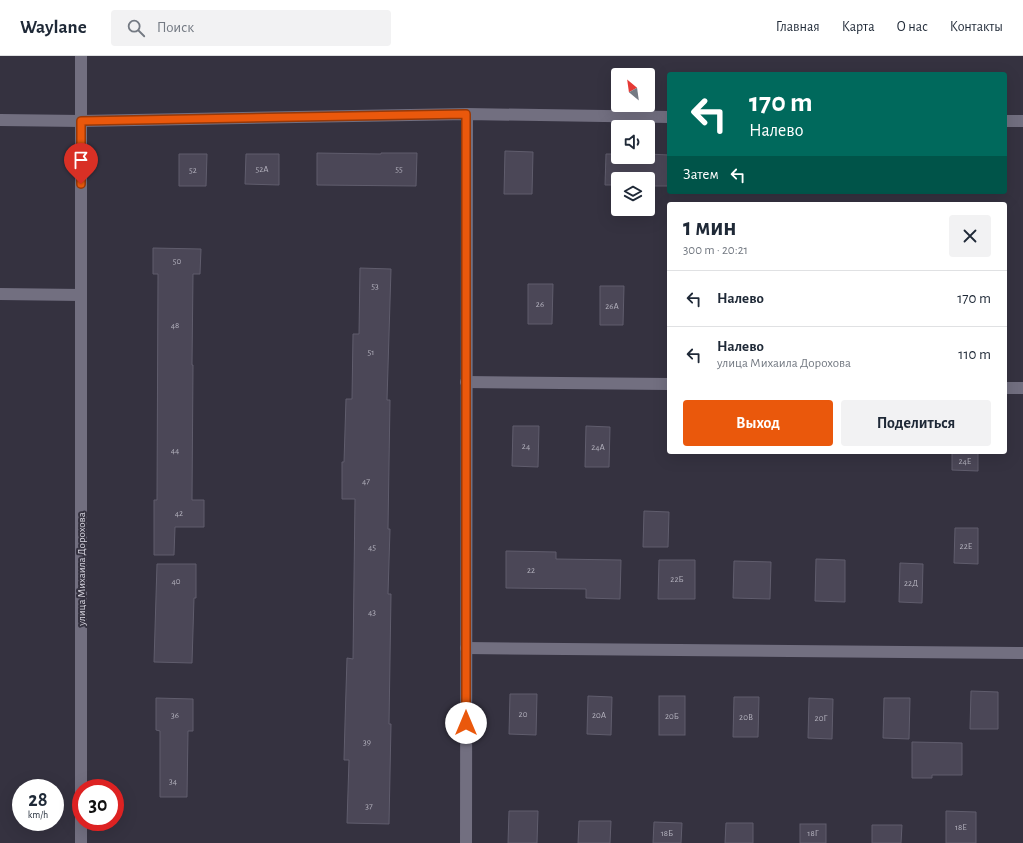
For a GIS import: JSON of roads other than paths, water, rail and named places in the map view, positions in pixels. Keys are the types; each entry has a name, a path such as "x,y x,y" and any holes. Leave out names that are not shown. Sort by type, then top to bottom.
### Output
{"street":[{"name":"улица Михаила Дорохова","path":"81,56 81,843"},
{"path":"466,114 466,843"},
{"path":"0,120 81,121 466,114 667,117"},
{"path":"1007,121 1023,121"},
{"path":"0,294 81,295"},
{"path":"466,382 667,384"},
{"path":"1007,388 1023,388"},
{"path":"466,648 1023,653"}]}
